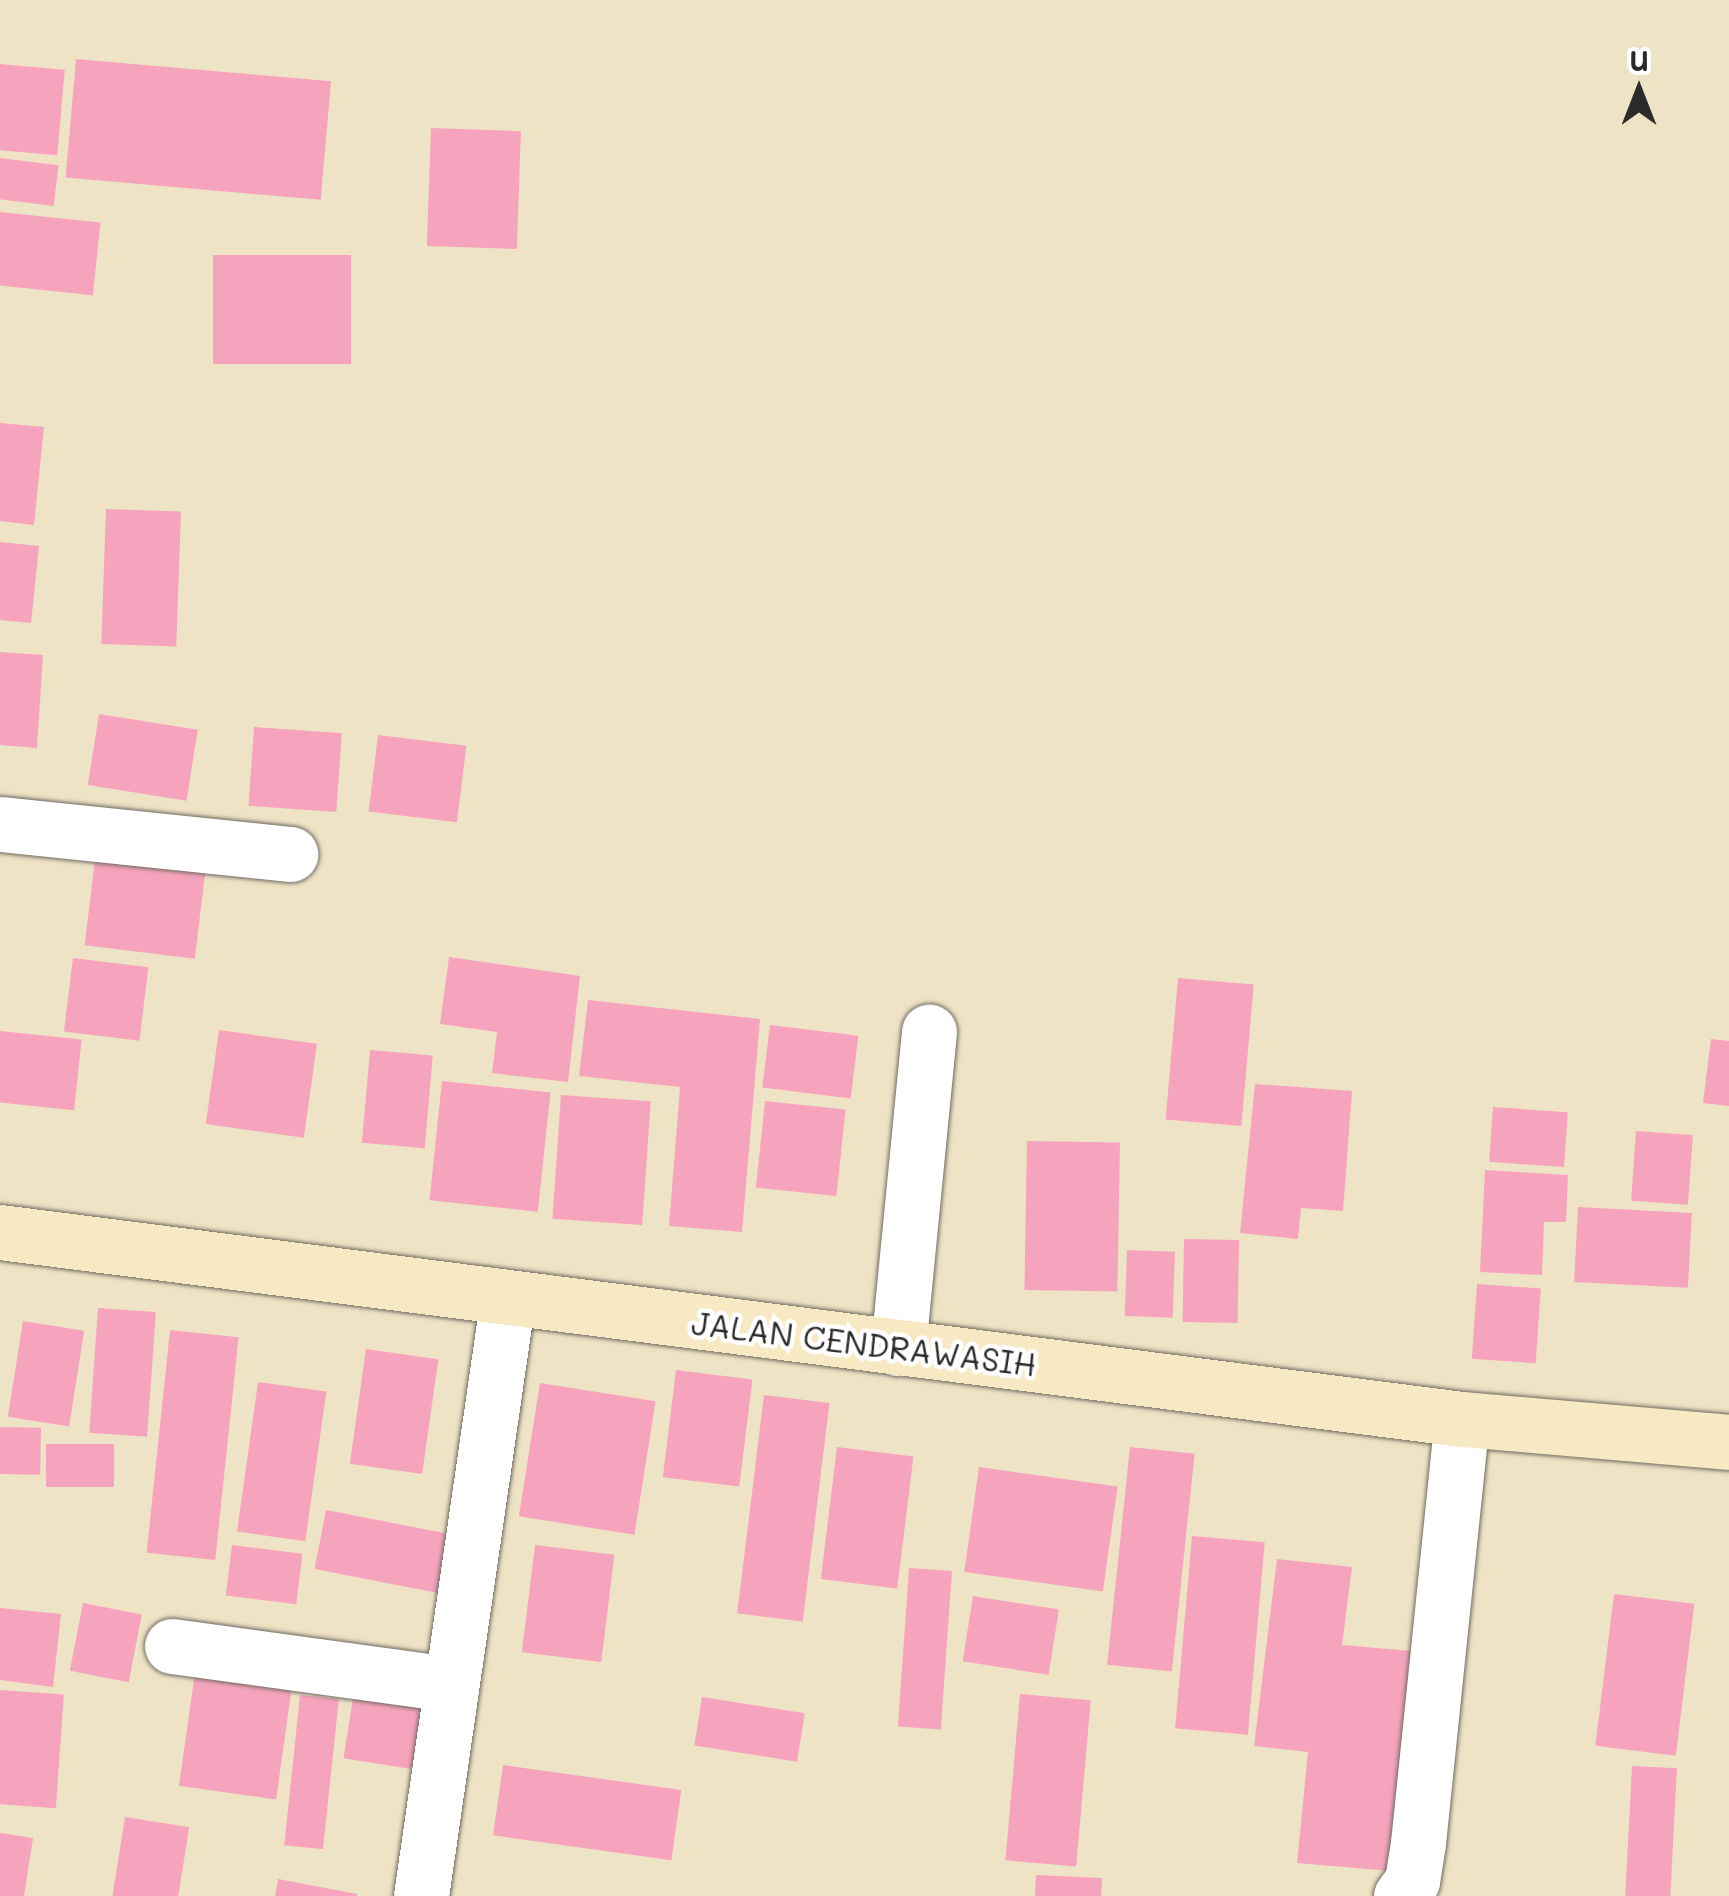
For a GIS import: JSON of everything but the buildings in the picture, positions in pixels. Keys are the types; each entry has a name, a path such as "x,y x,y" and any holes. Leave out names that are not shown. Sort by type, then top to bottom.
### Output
{"main road":[{"name":"JALAN CENDRAWASIH","path":"0,1232 1462,1420 1729,1442"}],"street":[{"path":"0,824 290,854"},
{"path":"898,1348 929,1032"},
{"path":"421,1896 508,1297"},
{"path":"1401,1896 1412,1881 1418,1843 1462,1420"},
{"path":"172,1646 451,1684"}]}
